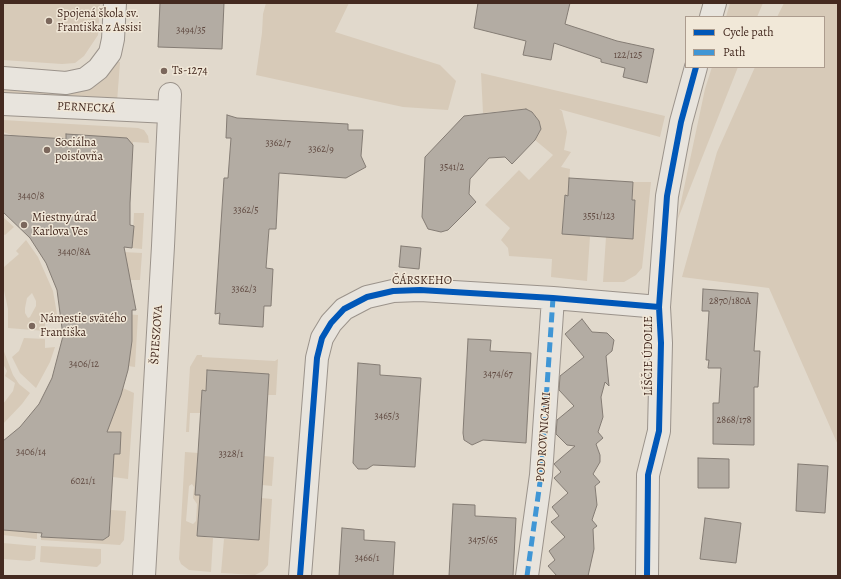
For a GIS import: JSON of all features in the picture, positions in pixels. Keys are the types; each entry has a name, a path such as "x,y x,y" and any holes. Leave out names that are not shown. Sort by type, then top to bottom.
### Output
{"street":[{"name":"PERNECKÁ","path":"3,78 66,83 84,79 98,69 110,53 113,39 115,3"},
{"path":"711,16 715,3"},
{"name":"LÍŠČIE ÚDOLIE","path":"647,576 648,474 659,431 661,343 659,307 666,196 681,122 696,68"},
{"name":"PERNECKÁ","path":"3,104 170,103"},
{"name":"ŠPIESZOVA","path":"144,576 170,103"},
{"name":"ČÁRSKEHO","path":"300,576 314,381 322,338 331,323 344,309 367,297 393,291 420,290 553,298 659,307"},
{"name":"POD ROVNICAMI","path":"528,576 542,476 553,298"}],"shaded area":[{"name":"Spojená škola sv. Františka z Assisi","path":"3,3 100,3 98,35 84,56 75,63 62,64 3,60"},
{"path":"266,3 349,3 335,32 440,65 456,81 448,110 403,107 256,75 263,14"},
{"path":"730,3 763,3 757,16 726,16"},
{"path":"784,3 838,3 838,445 769,288 682,277 717,152 755,68 825,68 825,16 778,16"},
{"path":"113,62 120,62 117,102 3,96 3,84 71,89"},
{"path":"712,68 738,68 677,221 705,89"},
{"path":"481,73 665,116 660,137 559,109 562,111 567,132 564,150 571,152 561,167 570,169 568,196 565,196 562,233 590,236 587,281 551,277 552,259 509,256 508,248 501,240 510,228 485,205 519,170 529,180 553,155 535,140 541,129 539,121 532,112 526,109 483,113"},
{"path":"3,120 138,128 144,130 148,136 149,143 133,142 133,145 12,135 3,132"},
{"path":"633,182 651,182 642,268 636,275 624,282 603,282 606,237 633,238 635,201 632,200"},
{"path":"134,213 144,213 142,249 132,248"},
{"path":"3,217 14,227 5,235 3,234"},
{"path":"26,240 38,257 53,291 58,320 45,320 45,331 8,328 8,309 3,286 3,265 4,267 19,254 16,251","holes":["32,293 36,301 36,306 28,318 25,313 27,298"]},
{"path":"123,252 142,253 140,280 127,280"},
{"path":"124,314 138,315 135,367 121,365"},
{"path":"24,338 45,339 45,348 55,347 50,362 36,388 20,373 12,357 19,351"},
{"path":"3,349 13,375 19,384 30,393 3,424 3,404 13,391 15,383 5,376 7,371 3,364"},
{"path":"197,355 202,355 202,357 275,361 278,359 276,395 268,395 269,374 207,370 206,391 202,391 200,413 190,413 189,432 186,432 190,367"},
{"path":"116,385 134,393 128,479 113,477 113,474 109,473 110,454 120,454 121,432 100,431"},
{"path":"185,452 198,453 195,495 200,495 197,536 213,538 211,572 189,570 181,564 179,559","holes":["192,484 194,487 193,498 197,504 196,521 193,524 186,521 189,486"]},
{"path":"264,456 274,457 272,486 262,485"},
{"path":"261,498 272,499 268,565 263,571 255,575 221,573 224,539 259,540"},
{"path":"111,510 126,511 124,540 120,545 41,540 41,537 103,540 109,536"},
{"path":"3,530 37,532 37,539 3,535"},
{"path":"3,543 36,546 35,559 30,561 3,559"},
{"path":"41,546 101,549 101,563 97,567 40,562"}],"building":[{"path":"160,3 224,3 222,49 158,47"},
{"path":"478,3 570,3 565,24 617,41 654,49 647,83 623,77 625,68 601,62 601,59 554,43 551,60 523,55 526,41 474,28"},
{"path":"526,109 532,112 539,121 541,129 535,140 512,164 505,157 489,158 470,179 469,194 476,202 448,230 441,232 428,229 422,217 425,157 464,116"},
{"path":"227,115 237,118 348,124 348,130 363,130 361,156 366,167 346,178 279,173 276,229 269,229 266,268 273,269 271,306 264,306 263,327 219,324 220,313 215,314 224,178 228,178 231,138 226,138"},
{"path":"66,134 127,138 133,145 130,225 134,226 132,248 124,247 136,310 132,310 132,341 128,370 121,395 107,432 121,432 120,454 114,454 109,536 103,540 41,537 42,533 3,530 3,441 20,427 39,404 52,378 63,336 57,290 46,263 30,238 3,212 3,135 66,139"},
{"path":"569,178 633,182 632,200 635,200 633,239 562,234 565,195 568,196"},
{"path":"401,246 421,248 419,269 399,267"},
{"path":"703,289 758,293 754,351 760,351 758,387 754,387 754,445 713,444 713,403 719,403 721,368 708,368 709,360 706,360 709,311 702,311"},
{"path":"582,319 592,332 607,333 614,340 612,351 606,356 609,386 605,382 601,397 603,417 598,432 603,438 596,444 600,455 600,462 593,474 600,482 595,486 597,505 592,520 597,526 593,529 594,549 588,576 557,576 548,566 555,560 549,551 565,537 551,522 559,516 552,507 568,493 554,478 561,472 554,464 575,446 567,445 556,434 557,420 574,406 559,390 560,376 584,357 565,334"},
{"path":"468,339 491,340 490,351 531,353 526,443 483,440 472,445 464,440 463,433"},
{"path":"358,363 380,365 380,375 421,378 415,467 373,465 367,469 358,469 353,463"},
{"path":"207,370 269,374 259,540 197,536 200,495 195,495 202,390 206,391"},
{"path":"698,458 729,459 729,488 698,488"},
{"path":"798,464 828,466 825,513 796,511"},
{"path":"453,504 475,505 475,516 516,518 513,576 449,576"},
{"path":"705,518 741,523 736,563 700,559"},
{"path":"342,528 364,530 364,540 395,542 393,576 339,576"}],"marked path":[{"path":"527,576 541,475 553,298"}],"cycle path":[{"path":"647,576 648,475 659,431 661,343 659,307 667,196 681,122 696,68"},
{"path":"300,576 317,358 322,338 331,323 344,309 367,297 393,291 420,290 553,298 659,307"}],"place":[{"name":"Spojená škola sv. Františka z Assisi","path":"49,21"},
{"name":"Ts-1274","path":"164,71"},
{"name":"Sociálna poisťovňa","path":"47,150"},
{"name":"Miestny úrad Karlova Ves","path":"24,225"},
{"name":"Námestie svätého Františka","path":"32,326"}]}
